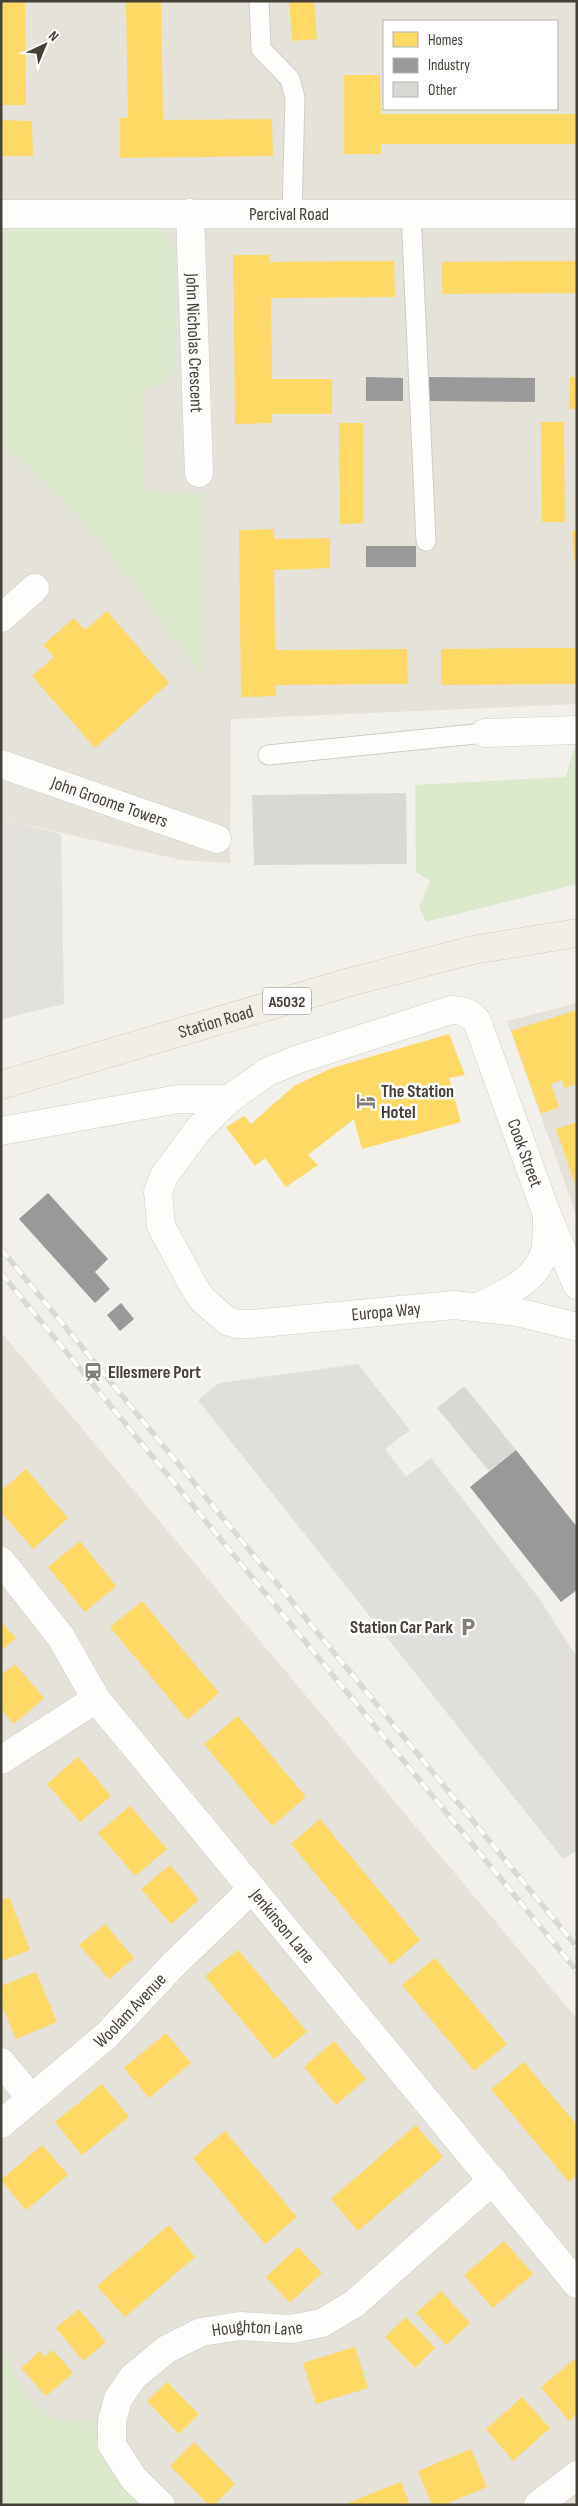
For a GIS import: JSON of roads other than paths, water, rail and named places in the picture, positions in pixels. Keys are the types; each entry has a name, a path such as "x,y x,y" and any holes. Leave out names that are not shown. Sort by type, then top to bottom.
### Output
{"main road":[{"name":"Station Road","path":"1,1085 350,982 473,950 577,933"}],"street":[{"name":"John Nicholas Crescent","path":"190,213 199,473"},
{"name":"Percival Road","path":"1,214 577,214"},
{"path":"1,618 35,588"},
{"path":"485,734 577,730"},
{"name":"John Groome Towers","path":"1,764 217,839"},
{"name":"Cook Street","path":"229,1099 267,1072 296,1060 442,1013 461,1010 468,1012 477,1021 547,1215 577,1285"},
{"path":"1,1131 178,1099 229,1099"},
{"name":"Europa Way","path":"229,1099 198,1130 178,1155 164,1176 158,1192 160,1226 202,1299 222,1317 237,1324 324,1318 438,1305 517,1312 577,1327"},
{"path":"477,1307 505,1293 534,1271 542,1261 546,1248 547,1215"},
{"name":"Jenkinson Lane","path":"1,1561 61,1637 96,1699 577,2284"},
{"path":"1,1760 96,1699"},
{"name":"Woolam Avenue","path":"1,2124 106,2036 174,1964 252,1889"},
{"path":"1,2062 31,2098"},
{"name":"Houghton Lane","path":"161,2505 134,2479 112,2445 112,2421 118,2399 133,2377 167,2349 201,2332 240,2326 291,2328 322,2323 354,2304 493,2180"},
{"path":"538,2505 577,2475"}],"lane":[{"path":"259,1 261,49 290,79 295,98 292,213"},
{"path":"411,213 426,541"},
{"path":"268,755 485,734"}],"railway":[{"path":"1,1249 577,1947"},
{"path":"1,1273 577,1971"}],"place":[{"name":"The Station Hotel","path":"366,1101"},
{"name":"Ellesmere Port","path":"93,1372"},
{"name":"Station Car Park","path":"468,1627"}]}
